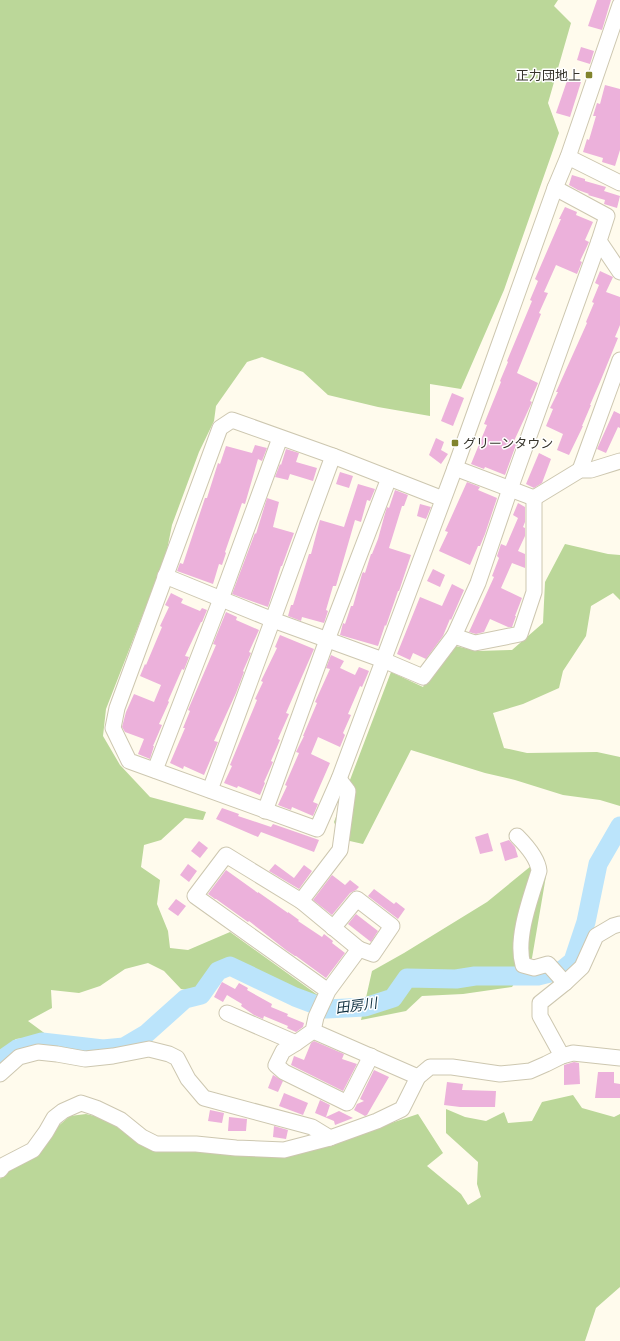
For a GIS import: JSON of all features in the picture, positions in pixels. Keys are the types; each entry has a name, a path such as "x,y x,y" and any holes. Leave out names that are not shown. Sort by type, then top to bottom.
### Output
{"street":[{"path":"443,499 333,456 232,420 220,428 117,708 113,728 129,761 317,829 339,779 455,468 555,188 568,157 620,6"},
{"path":"568,157 619,179"},
{"path":"165,576 273,620 383,660 423,677 454,636 478,583 607,216 555,188"},
{"path":"599,241 620,272"},
{"path":"580,470 620,360"},
{"path":"155,770 221,599 280,438"},
{"path":"210,790 333,456"},
{"path":"534,498 580,470 590,470 620,462"},
{"path":"455,468 534,498"},
{"path":"265,811 327,640 389,478"},
{"path":"454,636 475,643 520,634 534,592 534,498"},
{"path":"301,901 340,850 348,791 339,779"},
{"path":"517,836 525,843 539,864 539,870 524,917 520,955 523,965 534,968 548,964 552,966 563,981"},
{"path":"328,994 195,896 226,854 301,901 333,928 359,949 373,954 392,926 357,899 333,928"},
{"path":"562,1056 540,1016 540,1003 563,981 582,967 596,936 613,926 620,924"},
{"path":"359,949 328,994 314,1024 296,1044 284,1051 276,1064 284,1072 347,1103 371,1056"},
{"path":"228,1012 296,1044"},
{"path":"314,1024 371,1056 418,1077"},
{"path":"0,1074 19,1057 38,1052 85,1059 113,1056 149,1049 177,1058 188,1079 204,1098 312,1127 330,1138"},
{"path":"1,1165 33,1150 54,1118 63,1111 82,1103 121,1120 142,1137 156,1144 196,1144 236,1148 284,1150 330,1138 377,1121 402,1109 418,1077 430,1067 452,1067 500,1074 530,1071 562,1056 573,1053 620,1058"}],"green space":[{"path":"0,0 558,0 554,6 571,23 548,103 559,133 504,290 461,389 430,384 430,416 378,407 328,395 303,372 262,357 247,362 216,406 214,421 199,452 172,525 166,555 106,709 103,736 120,765 150,797 206,812 203,820 185,818 161,840 144,845 141,867 160,880 157,904 168,931 170,948 188,950 230,932 319,996 304,1007 231,965 217,964 193,991 181,989 164,971 148,963 125,969 100,986 79,993 51,990 52,1008 28,1021 47,1035 16,1039 0,1051"},
{"path":"565,544 608,554 620,555 620,600 613,593 591,606 586,636 563,671 559,688 523,704 493,713 504,748 527,753 597,752 620,757 620,806 600,800 563,795 411,750 363,844 341,839 334,822 391,672 423,687 447,644 477,651 512,650 543,623 545,582"},
{"path":"531,866 546,876 532,958 512,987 463,994 422,996 406,1011 361,1020 372,971 487,902"},
{"path":"573,1095 582,1108 614,1117 620,1114 620,1287 596,1308 585,1341 0,1341 0,1179 7,1170 70,1116 86,1114 103,1118 158,1152 186,1147 320,1147 418,1114 443,1153 427,1166 461,1194 468,1205 481,1197 477,1184 478,1162 446,1133 446,1109 465,1117 486,1121 504,1112 508,1123 532,1121 542,1102"}],"building":[{"path":"597,0 611,0 602,30 588,26"},
{"path":"581,47 594,51 590,64 577,60"},
{"path":"568,78 581,82 570,117 556,113"},
{"path":"605,85 620,89 620,150 615,166 602,162 603,158 583,152 587,139 589,140 596,116 593,116 597,103 600,104"},
{"path":"572,175 585,179 585,181 606,187 604,191 620,196 617,208 604,204 605,200 588,195 589,194 569,185"},
{"path":"565,207 577,212 576,215 593,222 585,240 589,242 580,261 582,262 577,274 556,265 544,292 548,293 517,373 538,383 530,401 532,402 514,441 517,442 505,475 485,467 484,469 471,464 487,425 484,424 501,382 500,381 508,362 507,361 532,301 530,300 538,281 535,279"},
{"path":"600,271 613,277 606,292 620,297 620,325 615,337 618,338 590,405 583,426 569,455 557,450 563,434 546,426 553,409 550,408 558,392 556,392 587,323 586,322 594,303 592,302 599,285 595,283"},
{"path":"452,393 464,398 453,426 441,421"},
{"path":"614,411 620,414 620,428 618,427 606,453 597,449"},
{"path":"436,438 444,442 441,450 448,454 441,464 429,455"},
{"path":"255,445 267,448 262,461 258,459 245,504 242,503 222,565 219,564 213,584 177,571 180,563 183,564 205,498 207,498 218,463 220,464 226,446 252,453"},
{"path":"286,449 299,453 296,462 317,468 313,481 290,474 288,480 275,477"},
{"path":"539,453 551,459 542,483 534,488 526,484"},
{"path":"340,472 353,476 349,488 336,484"},
{"path":"467,482 480,487 478,490 497,498 485,534 470,565 439,551 448,532 445,531"},
{"path":"358,484 375,489 370,501 367,500 361,522 355,520 336,586 333,586 324,623 302,617 301,621 288,616 291,605 293,605 309,554 311,554 320,520 344,527"},
{"path":"395,490 408,495 404,506 402,506 389,548 411,555 378,646 340,635 343,623 345,624 351,606 353,606 362,574 363,572 365,573 378,539 387,507 389,508"},
{"path":"267,498 279,502 273,527 294,533 281,566 268,607 232,594 255,533 256,534"},
{"path":"518,503 525,507 525,522 523,527 525,528 525,536 518,551 525,554 525,568 512,563 501,588 522,598 512,627 508,627 490,619 484,632 476,634 469,632 494,577 492,576 499,558 497,556 501,544 506,546 518,518 513,515"},
{"path":"420,504 431,507 426,519 417,516"},
{"path":"433,569 445,575 440,587 427,581"},
{"path":"452,584 464,590 443,636 426,659 413,653 410,660 397,654 420,597 442,606"},
{"path":"171,593 183,599 181,603 200,611 202,608 207,610 185,656 189,657 184,670 182,669 159,724 162,725 153,746 150,759 138,754 144,739 125,732 122,727 126,712 134,694 154,702 161,685 140,676 162,627 160,626 169,607 165,605"},
{"path":"226,612 237,617 236,620 259,630 249,652 251,653 236,693 214,741 218,742 204,775 184,766 183,769 170,763 185,728 183,728 190,711 188,710 216,645 213,644"},
{"path":"280,635 314,649 286,713 289,714 278,739 280,740 271,761 273,762 260,795 238,786 237,788 224,783 257,700 255,699 263,682 261,681 277,648 275,647"},
{"path":"331,655 344,661 340,668 355,675 359,667 369,671 362,687 360,686 348,714 351,715 343,733 345,735 340,747 318,737 311,754 330,763 313,802 318,804 313,816 292,807 291,810 278,805 287,786 285,785 299,753 296,752 317,703 315,702 330,669 326,668"},
{"path":"222,808 239,814 238,816 271,827 273,824 319,840 314,852 261,832 258,837 216,819"},
{"path":"488,833 493,851 480,854 475,837"},
{"path":"509,840 515,847 518,857 505,861 500,843"},
{"path":"199,841 208,848 200,858 191,851"},
{"path":"188,864 197,871 189,882 180,875"},
{"path":"275,864 294,878 304,865 312,871 299,889 269,871"},
{"path":"226,870 322,937 324,934 333,941 332,943 345,953 326,978 286,950 249,921 248,922 208,894"},
{"path":"332,875 345,885 350,880 359,887 350,893 332,915 313,900"},
{"path":"374,889 394,904 396,902 405,909 398,919 368,896"},
{"path":"176,899 186,906 178,916 168,909"},
{"path":"356,914 378,931 371,942 348,924"},
{"path":"222,982 235,989 239,983 248,988 247,990 272,1004 271,1007 304,1023 303,1027 296,1032 287,1028 288,1026 264,1016 263,1019 254,1015 241,1006 242,1004 227,995 223,1002 214,997"},
{"path":"314,1041 344,1054 342,1059 357,1064 343,1091 291,1065 294,1056 304,1060 311,1043"},
{"path":"574,1062 579,1063 580,1084 564,1085 564,1065"},
{"path":"374,1070 389,1077 365,1116 354,1110 357,1104 364,1101 360,1099"},
{"path":"598,1072 614,1072 614,1083 620,1084 620,1098 595,1098"},
{"path":"273,1075 283,1081 278,1092 268,1088"},
{"path":"447,1082 463,1084 462,1090 496,1091 495,1107 460,1107 444,1105"},
{"path":"284,1093 308,1103 303,1115 279,1106"},
{"path":"320,1100 330,1105 326,1117 339,1111 353,1118 335,1125 334,1121 315,1113"},
{"path":"210,1110 224,1113 222,1123 208,1121"},
{"path":"229,1117 247,1119 246,1131 228,1131"},
{"path":"274,1126 288,1130 286,1139 273,1137"}],"waterway":[{"name":"田房川","path":"0,1061 17,1049 42,1042 103,1049 124,1047 146,1034 185,999 201,995 218,971 230,966 295,997 327,1009 365,1007 393,998 407,978 456,979 475,976 538,976 562,970 573,961 586,922 598,864 620,826"}],"place":[{"name":"正力団地上","path":"589,75"},
{"name":"グリーンタウン","path":"455,443"}]}
